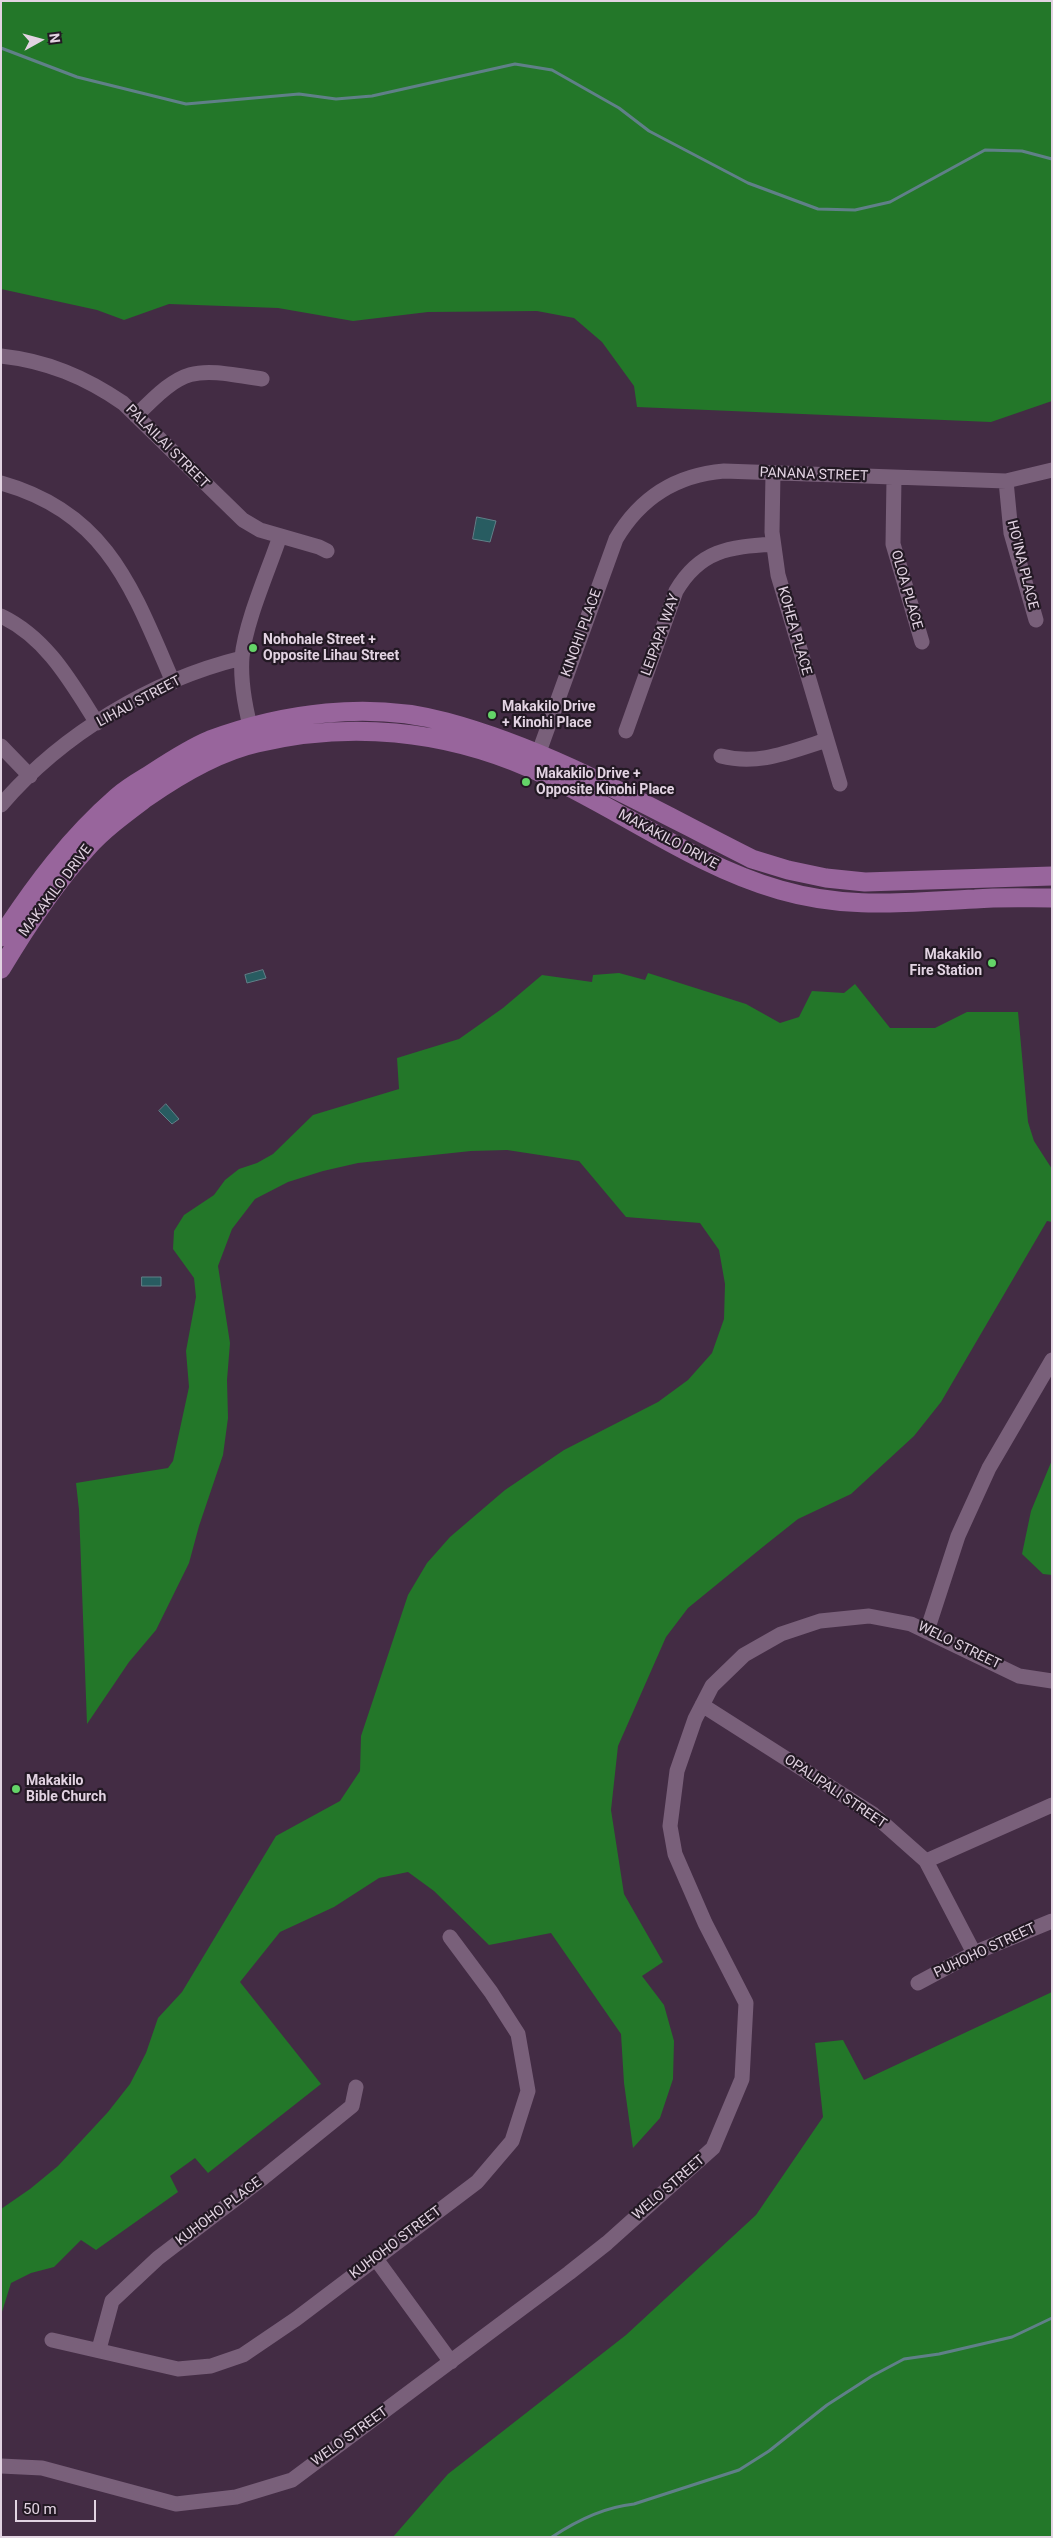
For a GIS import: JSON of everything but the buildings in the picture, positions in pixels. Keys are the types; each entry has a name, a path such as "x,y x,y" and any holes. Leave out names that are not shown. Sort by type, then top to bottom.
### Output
{"main road":[{"name":"MAKAKILO DRIVE","path":"1,937 25,899 56,858 119,795 167,763 209,741 252,735 304,734 350,730 393,732 480,748 536,761 752,859 788,870 826,878 865,882 905,882 1052,876"},
{"name":"MAKAKILO DRIVE","path":"1,969 39,910 87,847 130,809 174,778 214,758 252,735"},
{"name":"MAKAKILO DRIVE","path":"536,761 744,879 783,891 823,900 864,904 905,904 992,898 1052,898"},
{"path":"992,877 992,898"}],"street":[{"name":"PALAILAI STREET","path":"1,356 43,363 85,379 123,403 235,514 260,530 326,551"},
{"path":"136,416 164,388 185,376 208,372 262,378"},
{"name":"PANANA STREET","path":"610,553 624,526 633,514 654,494 680,480 709,472 1006,481 1052,470"},
{"name":"KOHEA PLACE","path":"774,473 774,544 784,596 840,784"},
{"name":"OLOA PLACE","path":"894,478 893,544 922,642"},
{"name":"HO'INA PLACE","path":"1006,481 1011,533 1036,620"},
{"path":"1,483 37,496 57,507 82,525 109,553 134,592 173,682"},
{"path":"252,735 244,699 242,658 247,634 280,536"},
{"name":"LEIPAPA WAY","path":"626,731 676,591 686,576 699,563 723,550 741,546 774,544"},
{"name":"KINOHI PLACE","path":"536,761 610,553"},
{"path":"1,616 22,629 52,656 97,723"},
{"name":"LIHAU STREET","path":"1,804 57,751 97,723 173,682 216,665 242,658"},
{"path":"722,756 741,760 761,760 827,740"},
{"path":"1,746 30,776"},
{"path":"927,1630 958,1536 989,1468 1052,1360"},
{"name":"WELO STREET","path":"1,2466 42,2468 176,2504 236,2497 292,2480 451,2362 607,2242 714,2148 742,2079 746,2002 705,1923 675,1854 670,1826 676,1771 702,1705 712,1686 744,1655 781,1634 820,1621 869,1616 911,1624 927,1630 1019,1676 1052,1681"},
{"name":"OPALIPALI STREET","path":"702,1705 873,1814 926,1861 974,1953"},
{"path":"926,1861 1052,1805"},
{"name":"PUHOHO STREET","path":"918,1983 974,1953 1052,1921"},
{"name":"KUHOHO STREET","path":"52,2340 99,2349 178,2369 212,2366 243,2355 296,2319 477,2182 512,2141 528,2091 518,2034 491,1992 450,1937"},
{"name":"KUHOHO PLACE","path":"99,2349 112,2302 158,2258 264,2178 352,2106 356,2087"},
{"path":"376,2258 451,2362"}],"green space":[{"path":"1,1 1052,1 1052,401 991,422 637,407 634,386 602,342 574,318 537,311 428,312 353,321 278,308 169,304 124,320 97,310 1,289"},
{"path":"619,973 645,980 648,973 746,1004 780,1023 799,1017 812,991 844,993 855,984 890,1028 935,1028 967,1012 1018,1012 1028,1122 1034,1141 1052,1169 1052,1222 1047,1221 941,1402 914,1436 851,1494 798,1519 688,1608 666,1637 618,1746 611,1810 624,1894 663,1962 642,1976 664,2005 674,2041 673,2079 660,2118 633,2148 624,2083 621,2034 551,1933 489,1945 434,1891 408,1872 379,1878 334,1907 280,1932 240,1982 321,2084 208,2173 195,2158 170,2176 178,2192 96,2250 81,2240 54,2267 31,2273 11,2283 1,2315 1,2209 58,2166 108,2112 130,2084 146,2053 158,2018 182,1992 276,1836 340,1801 360,1771 361,1736 408,1595 427,1563 450,1537 505,1490 564,1450 658,1402 688,1380 712,1353 724,1319 725,1284 719,1250 700,1223 626,1217 579,1161 507,1150 471,1151 358,1163 288,1182 255,1199 232,1229 218,1266 230,1343 227,1380 228,1418 223,1455 199,1526 189,1563 156,1630 129,1662 87,1724 79,1510 76,1483 168,1468 173,1461 189,1387 186,1351 196,1297 194,1278 173,1249 174,1231 184,1215 214,1195 225,1180 239,1169 257,1163 273,1154 313,1115 399,1089 397,1058 459,1039 503,1008 542,975 592,982 593,975"},
{"path":"1052,1460 1052,1575 1043,1574 1022,1554 1031,1511"},
{"path":"1052,1992 1052,2537 393,2537 448,2474 626,2335 756,2215 823,2117 815,2043 843,2040 864,2080"}],"shaded area":[{"path":"477,517 496,521 490,542 473,539"},
{"path":"263,970 266,978 247,983 245,975"},
{"path":"166,1104 179,1119 172,1124 159,1111"},
{"path":"142,1277 161,1277 161,1286 142,1286"}],"waterway":[{"path":"1,48 77,77 186,104 299,94 336,99 372,96 515,64 552,70 619,108 649,131 748,183 818,209 855,210 890,202 985,150 1022,151 1052,159"},
{"path":"552,2537 581,2520 613,2508 634,2504 739,2470 769,2451 827,2405 872,2376 904,2359 939,2354 1012,2337 1052,2318"}],"place":[{"name":"Nohohale Street + Opposite Lihau Street","path":"253,648"},
{"name":"Makakilo Drive + Kinohi Place","path":"492,715"},
{"name":"Makakilo Drive + Opposite Kinohi Place","path":"526,782"},
{"name":"Makakilo Fire Station","path":"992,963"},
{"name":"Makakilo Bible Church","path":"16,1789"}]}
